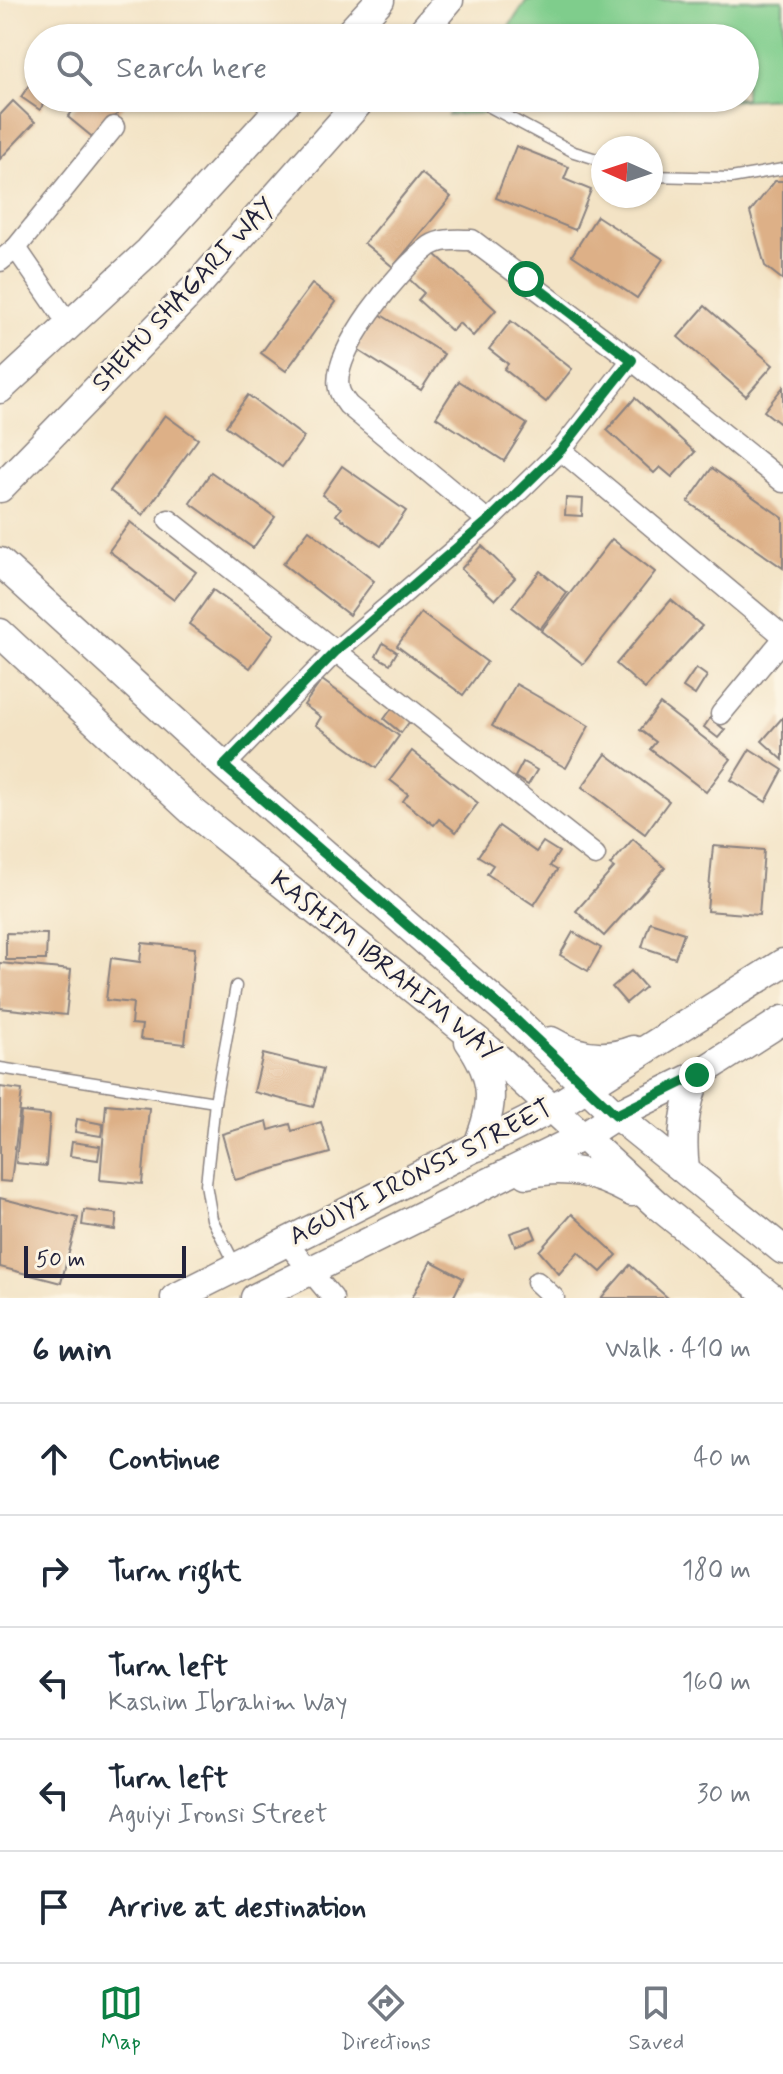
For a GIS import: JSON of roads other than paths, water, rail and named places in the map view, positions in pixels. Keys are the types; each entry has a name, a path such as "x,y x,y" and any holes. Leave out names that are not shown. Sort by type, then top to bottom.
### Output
{"main road":[{"path":"358,24 380,0"},
{"path":"429,24 449,0"},
{"path":"0,389 149,251 276,112"},
{"name":"SHEHU SHAGARI WAY","path":"0,488 195,288 351,112"},
{"name":"KASHIM IBRAHIM WAY","path":"0,562 224,766 515,1019 588,1085 616,1115 783,1250"},
{"name":"KASHIM IBRAHIM WAY","path":"0,633 192,811 457,1023 555,1107 656,1204 772,1298"},
{"name":"AGUIYI IRONSI STREET","path":"175,1298 555,1107 783,963"},
{"path":"515,1019 566,1051 594,1057 620,1055 671,1035"},
{"name":"AGUIYI IRONSI STREET","path":"255,1298 585,1135 616,1115 697,1075 783,1020"},
{"path":"457,1023 492,1082 489,1119 477,1147"},
{"path":"685,1170 682,1137 684,1106 697,1075"},
{"path":"495,1182 551,1168 580,1170 656,1204"}],"street":[{"path":"69,325 8,254 114,127"},
{"path":"488,521 348,405 339,389 339,373 351,341 387,291 431,246 442,241 472,240 632,360 783,482"},
{"path":"224,766 335,652 488,521 561,450 632,360"},
{"path":"561,450 783,638 721,714"},
{"path":"169,520 595,855"},
{"path":"285,1241 333,1298"},
{"path":"537,1282 554,1298"}],"lane":[{"path":"499,112 574,152 591,157"},
{"path":"663,176 731,178 783,169"},
{"path":"236,986 215,1102 206,1184 212,1219 237,1267"},
{"path":"0,1068 215,1102"}]}
